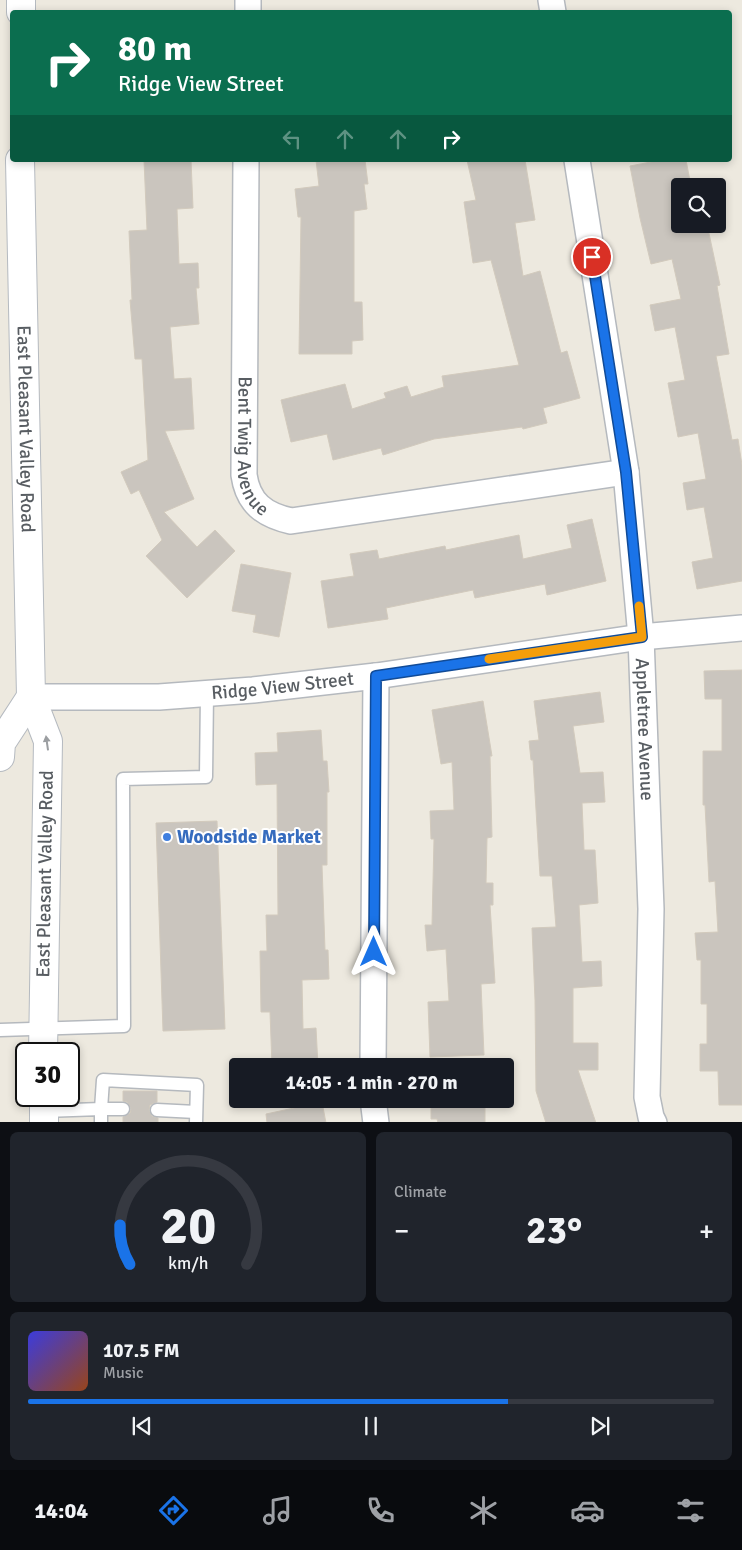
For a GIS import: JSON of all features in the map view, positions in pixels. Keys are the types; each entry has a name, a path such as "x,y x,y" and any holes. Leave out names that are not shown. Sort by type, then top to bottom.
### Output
{"main road":[{"name":"East Pleasant Valley Road","path":"20,162 31,697 48,741 42,1042"},
{"path":"0,757 1,743 31,697"}],"street":[{"name":"Bent Twig Avenue","path":"246,162 244,475 252,499 262,510 276,518 291,521 626,472"},
{"name":"Appletree Avenue","path":"577,162 626,472 642,637 651,909 647,1097 651,1117 654,1122"},
{"name":"Ridge View Street","path":"31,697 159,697 253,690 376,676 642,637 742,628"},
{"path":"373,1058 376,676"},
{"path":"374,1108 376,1122"}],"lane":[{"path":"0,1030 42,1042 124,1026 123,779 206,777 207,693"},
{"path":"101,1122 103,1080 197,1085 196,1117 157,1110"},
{"path":"44,1110 123,1109"}],"building":[{"path":"144,162 191,162 193,208 177,209 179,264 198,263 199,288 196,288 199,324 170,327 174,379 191,378 194,429 165,431 194,499 164,512 197,547 215,530 235,551 187,598 146,556 162,540 139,490 131,494 121,472 148,460 142,359 135,359 130,300 132,300 129,231 147,230"},
{"path":"316,162 365,162 368,184 364,184 367,209 354,211 354,302 362,302 363,340 352,341 352,354 299,354 301,217 298,217 295,189 319,186"},
{"path":"467,162 525,162 535,220 515,223 523,276 540,271 561,353 567,351 580,398 543,408 547,423 523,429 522,427 434,439 383,455 381,448 333,460 327,434 291,442 281,400 345,384 352,409 386,398 384,393 407,386 411,397 444,387 442,376 519,365 491,260 473,263 464,202 476,200"},
{"path":"651,162 686,162 689,178 671,178 671,233 709,233 720,285 717,286 729,354 716,356 732,440 738,439 742,465 742,581 697,589 692,562 713,558 704,507 687,510 683,483 706,479 698,433 678,437 668,383 685,380 675,327 655,331 650,305 681,299 672,259 651,264 630,166"},
{"path":"592,519 606,581 547,595 545,584 475,598 473,590 386,608 388,619 328,628 321,581 354,576 350,554 377,550 379,559 445,546 446,550 519,535 523,559 572,548 567,525"},
{"path":"241,564 291,573 279,637 253,632 256,615 232,611"},
{"path":"742,670 742,1105 719,1105 718,1071 700,1071 700,1044 707,1044 707,1004 701,1004 701,960 697,960 695,933 718,932 715,881 709,882 705,805 703,805 703,751 722,751 722,699 705,699 704,671"},
{"path":"600,692 604,722 573,726 580,773 603,772 605,802 582,803 584,850 595,850 598,903 579,905 582,962 601,961 602,986 573,988 573,1043 598,1043 598,1070 578,1070 596,1122 546,1122 536,1091 532,928 556,927 552,876 540,876 533,760 531,760 529,741 539,740 534,701"},
{"path":"483,701 492,756 490,756 492,837 487,838 486,883 493,883 493,905 490,905 495,983 481,984 484,1055 430,1057 428,1002 449,1001 446,949 427,951 425,925 432,925 434,839 431,839 430,811 454,810 452,762 441,764 432,710"},
{"path":"321,730 323,761 327,761 329,792 327,792 327,865 322,865 325,950 328,950 329,979 302,980 303,1029 316,1028 318,1058 272,1058 270,1012 261,1012 260,951 267,951 266,915 278,915 277,784 256,785 255,753 278,752 277,733"},
{"path":"217,821 225,1029 163,1031 156,823"},
{"path":"123,1091 157,1091 157,1102 150,1105 149,1110 152,1116 158,1118 158,1122 123,1122 123,1117 130,1113 131,1109 127,1102 123,1101"},
{"path":"294,1108 323,1108 326,1122 267,1122 266,1114"},
{"path":"431,1108 485,1108 485,1122 438,1122 437,1119 431,1119"}],"slow traffic":[{"path":"489,659 642,637 639,606"}],"place":[{"name":"Woodside Market","path":"167,837"}],"route":[{"path":"374,952 376,676 642,637 626,472 592,257"}]}
